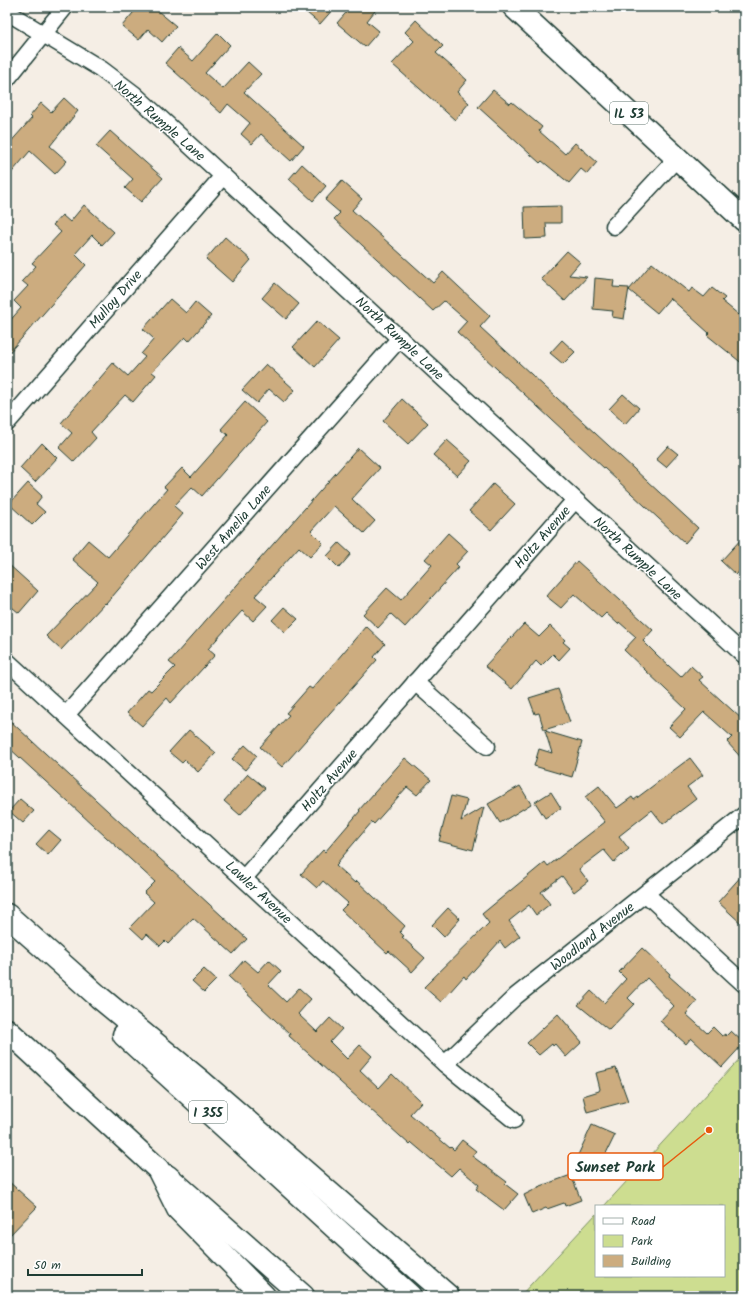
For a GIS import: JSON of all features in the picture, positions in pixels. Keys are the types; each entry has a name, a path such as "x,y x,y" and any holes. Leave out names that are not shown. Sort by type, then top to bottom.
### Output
{"main road":[{"name":"IL 53","path":"514,7 744,220"},
{"path":"7,915 99,997 203,1083 448,1296"},
{"name":"I 355","path":"7,928 410,1296"},
{"path":"7,1030 158,1169 303,1296"},
{"path":"158,1169 178,1209 264,1296"}],"street":[{"path":"7,79 65,7"},
{"name":"North Rumple Lane","path":"7,12 101,69 134,94 575,500 741,647"},
{"path":"614,226 677,158"},
{"name":"Mulloy Drive","path":"7,423 223,176"},
{"name":"West Amelia Lane","path":"66,715 400,338"},
{"name":"Holtz Avenue","path":"244,878 575,500"},
{"name":"Lawler Avenue","path":"7,661 445,1064 514,1120"},
{"path":"415,682 487,746"},
{"name":"Woodland Avenue","path":"445,1064 516,996 744,815"},
{"path":"646,894 744,984"}],"green space":[{"path":"744,1054 744,1296 520,1296 595,1215 595,1277 725,1277 725,1205 605,1205"}],"building":[{"path":"138,7 153,7 176,26 162,42 148,29 139,40 122,26"},
{"path":"300,7 335,7 320,24"},
{"path":"351,7 378,7 367,21 379,31 365,47 337,23"},
{"path":"416,20 443,46 436,53 467,80 457,92 469,103 455,120 392,64 414,41 405,32"},
{"path":"218,33 230,45 205,73 223,89 248,62 261,74 244,92 304,146 291,161 261,134 252,144 241,134 250,123 228,104 221,113 165,63 178,48 193,61"},
{"path":"493,90 510,104 512,102 542,127 539,131 565,154 575,143 597,162 587,174 581,169 569,183 542,161 540,163 478,107"},
{"path":"64,98 78,111 50,146 67,161 55,174 30,151 7,178 7,146 32,118 30,116 41,103 51,112"},
{"path":"110,131 163,178 141,202 125,188 133,179 96,146"},
{"path":"302,164 326,186 313,201 289,179"},
{"path":"342,181 362,199 352,210 433,283 443,272 490,316 480,327 698,528 685,543 457,332 467,321 444,301 433,311 334,219 340,213 325,200"},
{"path":"84,205 114,232 102,245 92,235 75,254 86,265 7,355 7,324 21,308 14,301 28,286 22,281 36,266 32,263 61,232 53,225 62,215 70,222"},
{"path":"561,206 561,223 546,223 547,238 525,239 524,207"},
{"path":"225,237 251,260 232,282 206,259"},
{"path":"567,251 580,262 569,275 587,277 565,301 541,279"},
{"path":"652,263 689,292 692,288 704,297 712,288 725,298 722,301 744,319 744,365 707,335 709,333 670,298 657,313 629,290"},
{"path":"595,278 614,280 613,287 629,288 624,319 612,317 613,311 593,309"},
{"path":"275,283 299,304 286,319 262,298"},
{"path":"170,299 186,313 195,302 211,316 189,341 185,337 152,372 156,375 133,402 125,395 91,432 96,438 74,462 59,448 72,433 61,423 113,363 128,376 145,357 141,354 154,339 143,329"},
{"path":"317,321 339,340 315,367 293,347"},
{"path":"562,340 575,352 563,364 550,353"},
{"path":"266,364 295,390 284,402 269,389 257,403 242,390"},
{"path":"623,394 639,408 625,424 609,409"},
{"path":"402,399 428,423 408,444 383,421"},
{"path":"245,402 267,422 202,496 192,487 174,506 183,514 106,604 105,603 61,650 46,636 98,582 72,559 88,540 108,557 167,489 164,487 182,468 191,477 228,435 221,429"},
{"path":"447,440 471,461 457,476 433,455"},
{"path":"42,443 57,458 35,482 20,468"},
{"path":"668,446 678,454 666,467 656,459"},
{"path":"358,448 380,468 352,499 375,521 364,533 334,506 311,531 323,543 310,557 299,547 255,596 267,606 253,621 242,611 208,649 215,655 171,703 167,698 142,726 127,713 148,689 151,691 175,667 169,662"},
{"path":"28,483 42,496 36,504 45,512 32,525 9,504"},
{"path":"493,484 515,504 491,530 469,511"},
{"path":"448,533 468,551 456,564 459,567 405,627 391,614 378,628 363,614 387,588 401,600 432,565 425,559"},
{"path":"744,536 744,566 736,575 721,561"},
{"path":"339,543 351,554 339,568 327,556"},
{"path":"577,561 653,630 643,641 657,655 681,677 691,666 703,677 699,680 744,721 744,761 727,742 732,737 704,712 680,737 669,727 686,709 624,650 636,637 619,622 618,624 606,613 601,618 574,594 561,608 546,596"},
{"path":"7,563 38,591 19,613 7,603"},
{"path":"284,607 298,619 285,632 272,620"},
{"path":"524,624 539,637 550,626 565,640 563,642 570,648 559,660 553,654 541,666 536,661 512,689 485,666"},
{"path":"366,626 385,644 374,657 377,660 282,767 260,747 289,715 286,713 309,687 312,689"},
{"path":"558,689 570,722 544,730 539,713 535,714 529,698"},
{"path":"7,718 247,939 233,954 193,918 168,944 165,941 160,946 147,934 143,939 130,927 154,902 144,893 155,882 7,746"},
{"path":"189,730 216,753 198,772 185,760 182,763 169,752"},
{"path":"545,731 582,742 572,777 534,766 539,749 552,753"},
{"path":"245,745 257,756 245,770 232,759"},
{"path":"405,758 431,780 417,795 407,787 374,824 372,822 336,866 355,883 357,881 405,926 400,932 404,936 402,937 425,958 412,972 389,951 387,953 341,910 348,903 323,881 317,888 301,874 323,850 325,852 360,811 359,810"},
{"path":"690,758 703,775 687,787 696,799 663,824 652,810 619,836 629,849 614,862 604,850 579,869 588,881 574,892 562,876 541,892 550,904 536,915 529,905 509,921 520,936 505,948 500,941 466,979 464,976 441,1002 424,987 489,923 482,914 545,862 548,866 605,822 585,797 599,786 617,808 632,797 634,800"},
{"path":"248,774 265,788 240,815 224,801"},
{"path":"520,786 531,804 500,823 488,804"},
{"path":"551,792 561,808 545,818 535,802"},
{"path":"451,796 467,800 461,821 484,807 473,850 439,841"},
{"path":"20,799 34,811 23,823 9,811"},
{"path":"49,830 61,840 48,855 36,844"},
{"path":"744,873 744,926 718,902"},
{"path":"448,908 460,919 444,937 432,925"},
{"path":"642,948 670,974 669,976 697,1001 686,1014 707,1033 713,1027 722,1036 725,1034 726,1036 731,1031 744,1043 722,1067 691,1038 686,1044 660,1021 674,1006 647,978 628,998 634,1004 609,1030 578,1005 591,991 604,1003 626,979 619,972"},
{"path":"244,960 258,972 269,960 281,971 268,985 286,1002 299,988 311,999 298,1014 317,1032 330,1018 342,1029 330,1042 347,1059 360,1045 372,1056 360,1070 379,1088 392,1074 421,1102 410,1114 450,1148 451,1147 454,1150 462,1140 476,1151 472,1156 507,1182 505,1184 518,1194 504,1210 476,1189 479,1185 459,1168 451,1176 412,1143 410,1145 289,1036 290,1034 229,977"},
{"path":"204,969 216,980 204,992 192,981"},
{"path":"558,1014 582,1042 566,1057 555,1044 553,1046 552,1044 539,1055 527,1043"},
{"path":"616,1068 628,1101 587,1112 583,1096 599,1091 600,1089 596,1073"},
{"path":"592,1125 615,1135 594,1178 577,1170 584,1157 578,1155"},
{"path":"571,1175 581,1200 565,1206 564,1203 547,1209 546,1208 532,1214 524,1195 538,1187"},
{"path":"7,1180 37,1207 7,1238"}],"place":[{"name":"Sunset Park","path":"709,1130"}]}
